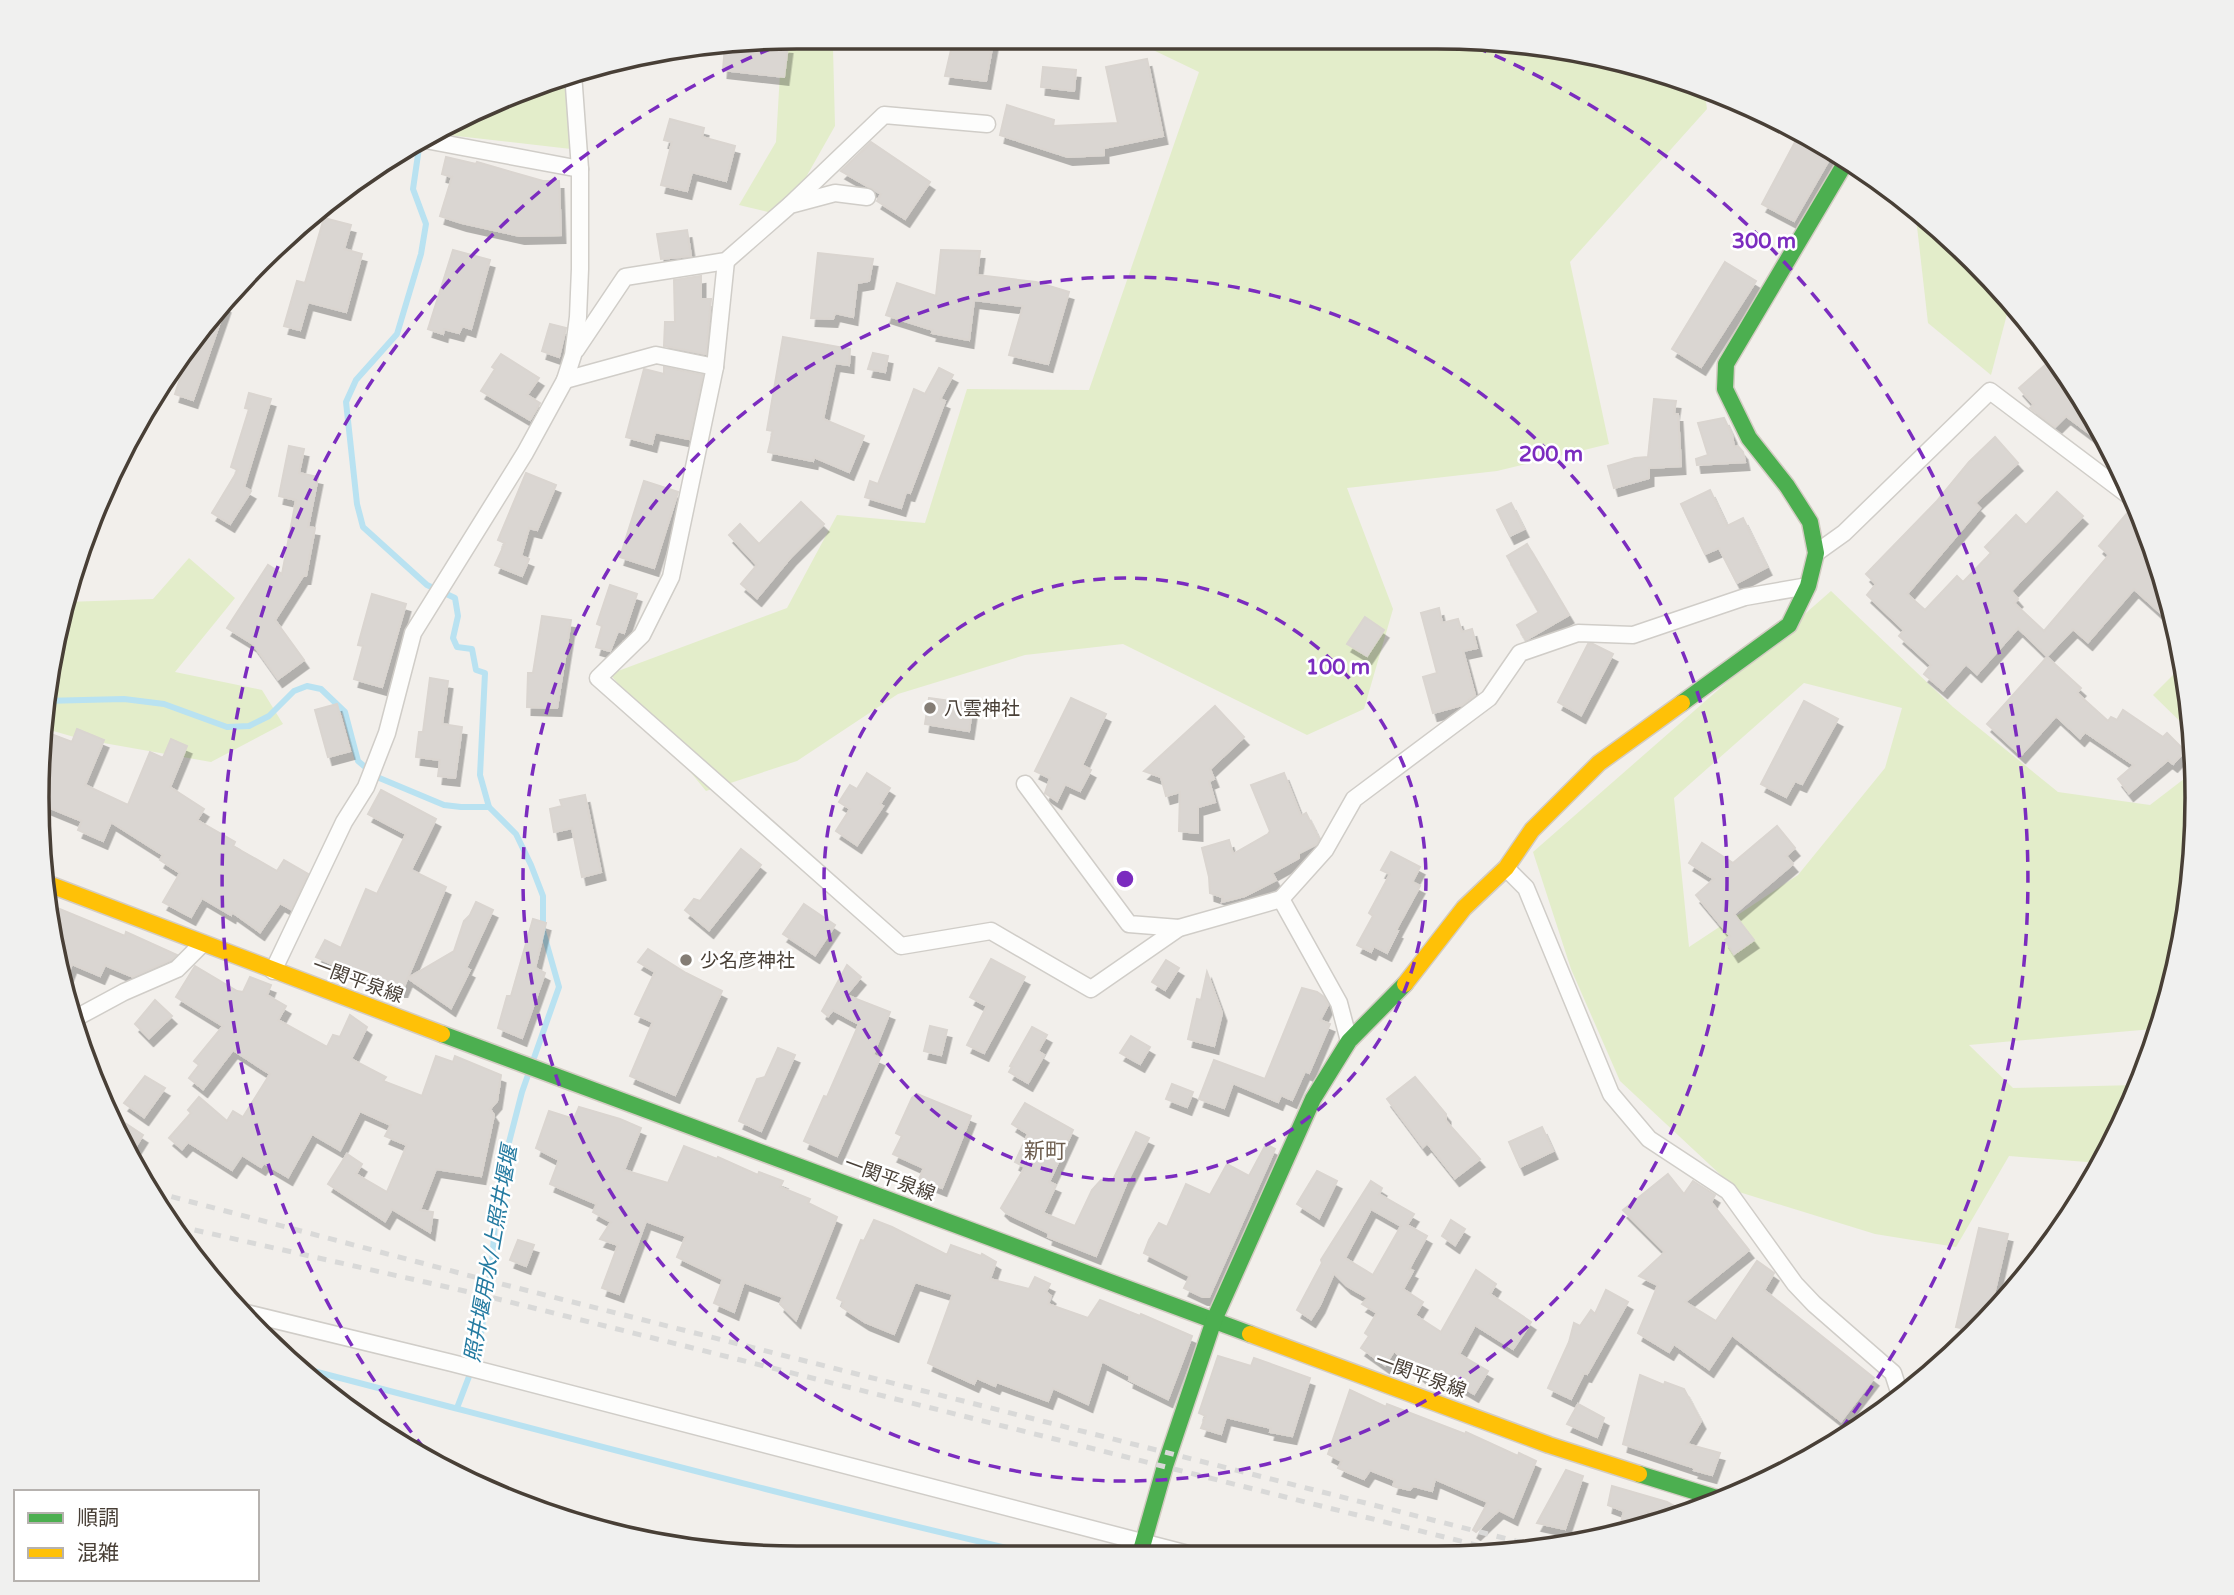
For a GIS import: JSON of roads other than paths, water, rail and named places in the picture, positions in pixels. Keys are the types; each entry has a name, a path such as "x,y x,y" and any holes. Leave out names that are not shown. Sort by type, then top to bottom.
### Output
{"main road":[{"path":"1142,1546 1165,1466 1214,1321 1313,1099 1349,1041 1397,994 1464,908 1506,868 1532,830 1599,763 1789,625 1808,586 1816,553 1810,522 1787,486 1749,438 1725,389 1726,364 1842,169"},
{"name":"一関平泉線","path":"54,886 273,971 1549,1445 1707,1495"}],"street":[{"path":"273,971 344,822 366,787 387,733 413,633 525,453 565,380 573,355 578,317 580,169 574,84"},
{"path":"573,355 625,277 726,261 790,205 884,115 987,124"},
{"path":"436,142 580,169"},
{"path":"790,205 835,193 867,197"},
{"path":"726,261 715,367 671,577 642,635 598,678 901,946 991,931 1091,989 1179,928 1281,899 1325,850 1354,799 1489,698 1520,653 1578,633 1633,635 1745,597 1808,586"},
{"path":"565,380 656,355 715,367"},
{"path":"1816,553 1844,533 1990,391 2117,487"},
{"path":"1025,784 1129,924 1179,928"},
{"path":"1506,868 1526,888 1611,1094 1649,1139 1728,1191 1795,1284 1814,1304 1894,1373 1898,1386"},
{"path":"1281,899 1339,1003 1349,1041"},
{"path":"82,1015 124,992 177,969 201,944"},
{"path":"257,1316 452,1363 1130,1546"}],"waterway":[{"path":"418,152 413,189 426,224 421,254 397,334 356,380 346,402 357,504 363,527 427,585 455,598 458,616 453,638 457,647 472,649 476,670 485,673 480,775 489,807"},
{"name":"照井堰用水/上照井堰堰","path":"55,701 124,699 164,704 227,727 249,726 269,716 294,691 307,686 321,689 345,712 358,761 377,777 444,805 489,807 516,834 543,896 543,931 559,987 522,1092 498,1185 492,1262 478,1353 457,1408"},
{"path":"319,1373 759,1487 999,1546"}],"railway":[{"path":"163,1194 482,1279 1517,1541"},
{"path":"186,1228 478,1294 1474,1544"}],"place":[{"name":"八雲神社","path":"930,708"},
{"name":"少名彦神社","path":"686,960"}],"district":[{"name":"新町","path":"1045,1151"}]}
